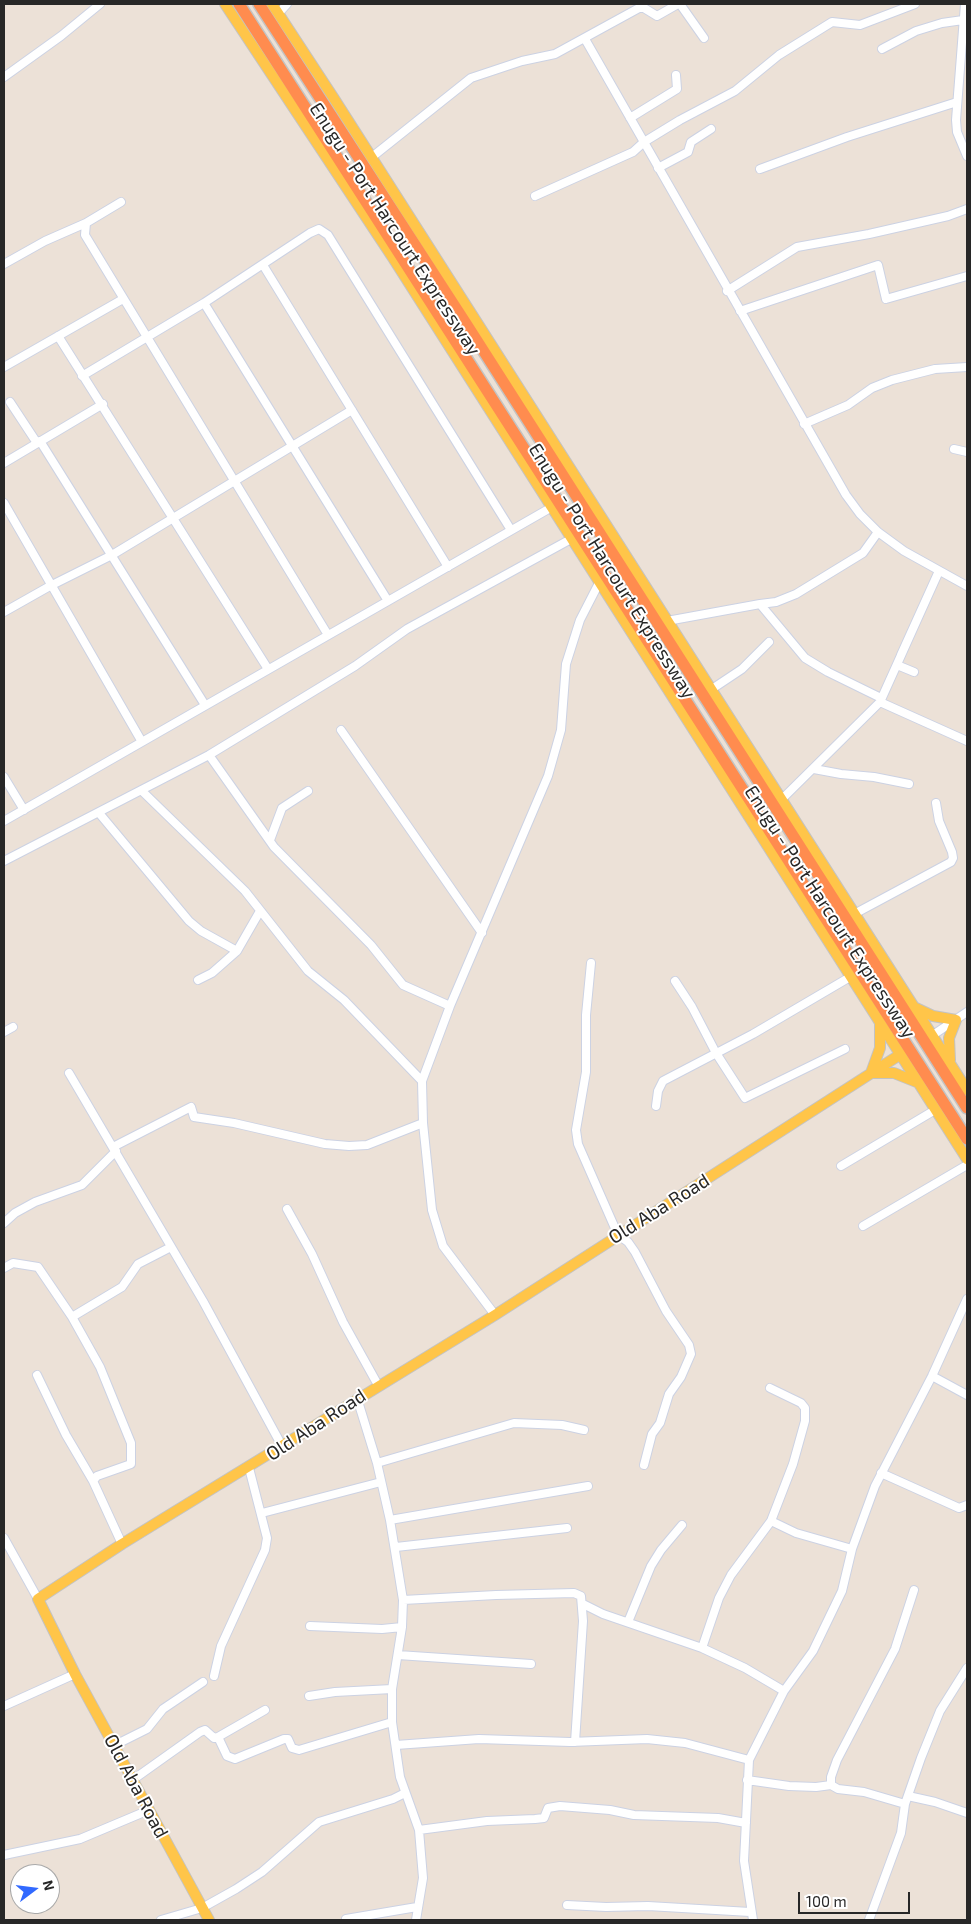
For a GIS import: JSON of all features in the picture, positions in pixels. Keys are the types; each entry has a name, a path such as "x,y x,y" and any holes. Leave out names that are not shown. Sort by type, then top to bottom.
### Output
{"highway":[{"name":"Enugu - Port Harcourt Expressway","path":"239,4 259,43 452,335 967,1139"},
{"name":"Enugu - Port Harcourt Expressway","path":"259,4 281,28 467,325 967,1108"},
{"path":"452,335 467,325"}],"main road":[{"name":"Enugu - Port Harcourt Expressway","path":"225,4 259,43 571,539 967,1159"},
{"name":"Enugu - Port Harcourt Expressway","path":"272,4 278,14 281,28 372,157 781,800 856,913 967,1090"},
{"path":"915,1008 933,1016 956,1020 949,1038 950,1063"},
{"path":"880,1021 880,1048 872,1073 894,1073 919,1083"},
{"name":"Old Aba Road","path":"209,1920 134,1779 75,1674 38,1599 122,1544 248,1468 378,1385 495,1315 901,1054"}],"street":[{"path":"4,76 62,36 100,4"},
{"path":"278,14 287,4"},
{"path":"372,157 472,78 522,61 555,54 638,8 644,8 657,16 679,4 704,38"},
{"path":"535,196 633,152 644,142 735,91 779,56 832,22 860,25 915,4"},
{"path":"966,7 963,20 963,73 957,102 958,132 967,156"},
{"path":"882,49 916,31 942,23 963,20"},
{"path":"585,39 846,495 860,514 878,532 904,551 967,586"},
{"path":"630,118 677,89 676,75"},
{"path":"760,170 847,136 957,102"},
{"path":"658,168 688,152 691,142 711,129"},
{"path":"4,264 45,241 86,223 121,202"},
{"path":"728,291 797,247 869,234 948,216 967,209"},
{"path":"86,223 85,235 328,635"},
{"path":"82,376 204,303 310,233 319,229 328,236 511,530"},
{"path":"263,265 448,567"},
{"path":"740,311 878,265 886,299 967,276"},
{"path":"4,367 123,299"},
{"path":"204,303 388,601"},
{"path":"58,336 175,518 268,669"},
{"path":"804,424 848,405 872,388 892,380 935,369 967,366"},
{"path":"10,402 39,442 112,555 205,705"},
{"path":"4,463 103,404"},
{"path":"4,612 50,586 112,555 352,410"},
{"path":"954,450 967,452"},
{"path":"4,503 50,586 142,742"},
{"path":"4,821 552,507"},
{"path":"668,621 776,602 796,594 863,552 878,532"},
{"path":"4,861 209,755 355,666 407,629 571,539"},
{"path":"781,800 814,769 880,700 939,571"},
{"path":"495,1315 443,1246 432,1210 423,1123 422,1081 450,1006 548,776 561,730 566,664 580,620 599,583"},
{"path":"760,604 805,658 880,700 967,740"},
{"path":"712,689 742,669 770,642"},
{"path":"897,664 914,672"},
{"path":"341,730 482,932"},
{"path":"209,755 270,840 371,945 403,985 450,1006"},
{"path":"814,769 909,784"},
{"path":"4,777 24,810"},
{"path":"142,791 233,879 308,971 344,1000 422,1081"},
{"path":"270,840 282,808 308,791"},
{"path":"856,913 951,862 954,858 939,821 936,803"},
{"path":"99,813 189,921 201,931 236,951"},
{"path":"198,980 212,973 236,951 260,910"},
{"path":"591,963 586,1015 586,1072 576,1130 578,1144 618,1235 628,1242 635,1252 666,1311 689,1345 691,1354 681,1377 669,1394 660,1423 652,1434 644,1465"},
{"path":"656,1106 658,1091 663,1081 753,1034 850,977"},
{"path":"675,981 692,1007 716,1053 745,1098 845,1049"},
{"path":"933,1035 967,1012"},
{"path":"4,1032 13,1027"},
{"path":"70,1073 171,1247 282,1446"},
{"path":"4,1223 15,1213 35,1202 82,1185 115,1149 191,1107 194,1117 325,1144 349,1146 367,1145 423,1123"},
{"path":"841,1166 935,1110"},
{"path":"862,1226 967,1164"},
{"path":"287,1209 312,1254 343,1322 378,1385"},
{"path":"72,1317 122,1287 138,1264 171,1247"},
{"path":"4,1268 13,1263 38,1266 72,1317 100,1367 126,1428 133,1455 131,1464 128,1467 97,1476 93,1480"},
{"path":"753,1920 750,1912 744,1861 749,1760 784,1691 812,1651 842,1591 852,1549 882,1473 932,1376 967,1299"},
{"path":"37,1375 66,1435 93,1480 122,1544"},
{"path":"932,1376 967,1395"},
{"path":"702,1648 719,1598 731,1575 771,1521 793,1464 805,1408 801,1403 770,1388"},
{"path":"357,1398 377,1463 390,1520 396,1547 403,1600 402,1627 392,1689 392,1722 400,1777 419,1830 423,1878 416,1920"},
{"path":"377,1463 514,1424 562,1426 584,1430"},
{"path":"214,1676 221,1646 264,1550 267,1538 262,1513 248,1468"},
{"path":"882,1473 959,1508 967,1505"},
{"path":"262,1513 380,1482"},
{"path":"390,1520 588,1486"},
{"path":"771,1521 796,1533 852,1549"},
{"path":"628,1622 651,1566 661,1550 682,1525"},
{"path":"396,1547 567,1528"},
{"path":"4,1538 38,1599"},
{"path":"831,1785 831,1777 837,1760 896,1649 914,1590"},
{"path":"403,1600 574,1593 581,1596 583,1604 574,1742"},
{"path":"583,1604 702,1648 745,1668 784,1691"},
{"path":"310,1626 402,1627"},
{"path":"398,1655 531,1664"},
{"path":"869,1920 901,1834 907,1800 940,1712 967,1668"},
{"path":"4,1706 75,1674"},
{"path":"115,1745 147,1729 162,1710 203,1682"},
{"path":"309,1696 335,1692 392,1689"},
{"path":"134,1779 200,1732 205,1730 214,1738 218,1737 265,1710"},
{"path":"218,1737 227,1756 235,1759 284,1739 288,1739 292,1748 298,1750 392,1722"},
{"path":"396,1745 479,1739 574,1742 648,1739 686,1743 749,1760"},
{"path":"747,1780 789,1786 816,1787 831,1785 838,1789 907,1800 930,1800 967,1813"},
{"path":"161,1920 202,1908 262,1872 319,1822 393,1799 405,1793"},
{"path":"419,1830 487,1821 544,1818 548,1808 560,1806 634,1815 718,1818 746,1823"},
{"path":"4,1855 80,1839 149,1810"},
{"path":"567,1905 606,1908 648,1906 750,1912"},
{"path":"346,1918 418,1907"}]}
